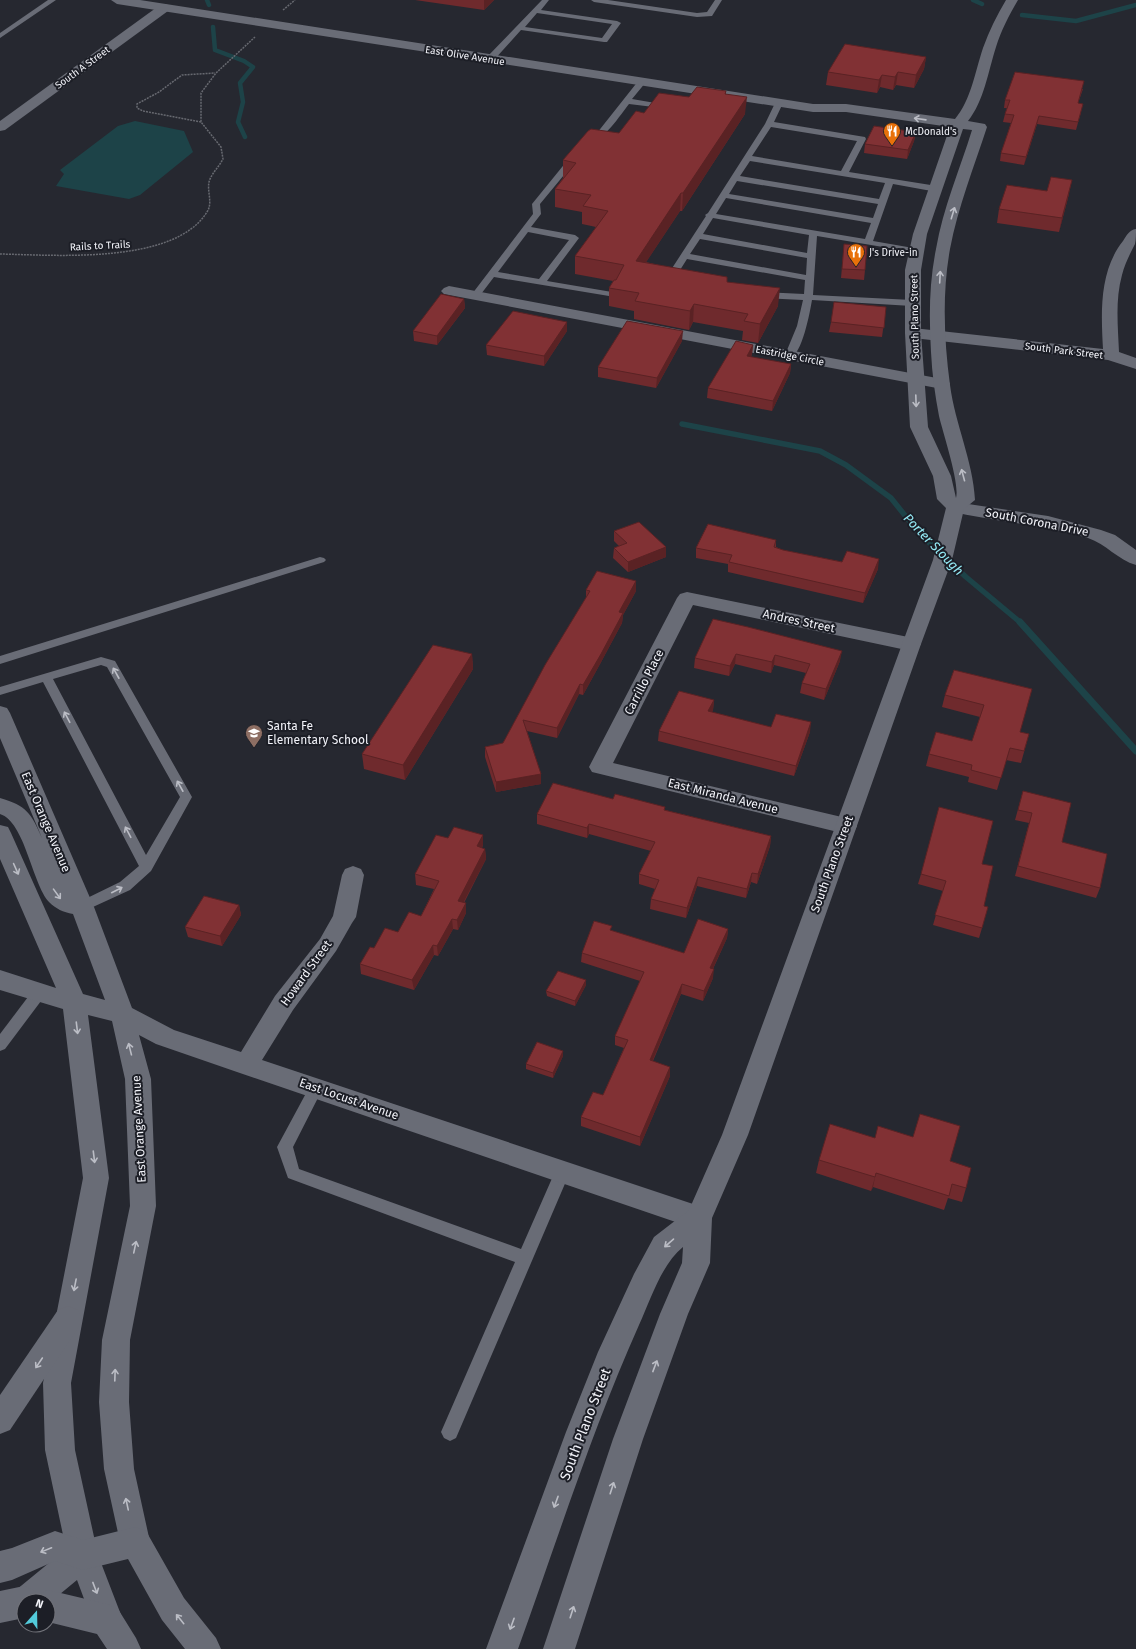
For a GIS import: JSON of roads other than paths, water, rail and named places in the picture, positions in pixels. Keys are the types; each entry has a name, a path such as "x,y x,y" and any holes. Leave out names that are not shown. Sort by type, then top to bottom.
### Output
{"main road":[{"name":"East Olive Avenue","path":"117,0 813,108 838,117 979,132"},
{"path":"957,129 970,110 990,46 1012,0"},
{"name":"South A Street","path":"0,127 164,8"},
{"path":"970,110 979,132"},
{"name":"South Plano Street","path":"955,507 946,499 942,476 919,427 915,379 912,303 913,270 916,250 957,129"},
{"name":"South Plano Street","path":"559,1649 630,1432 674,1314 696,1263 699,1218 734,1135 911,644 940,568 948,541 955,507 966,500 965,485 951,434 942,384 939,335 939,297 940,273 945,239 979,132"},
{"name":"South Park Street","path":"913,333 1111,355 1108,307 1115,272 1125,245 1136,233"},
{"path":"916,250 927,257 927,289 939,297"},
{"name":"Eastridge Circle","path":"449,291 942,384"},
{"path":"1111,355 1136,364"},
{"name":"South Corona Drive","path":"955,507 1048,522 1094,534 1108,539 1136,559"},
{"name":"Andres Street","path":"687,598 911,644"},
{"name":"Carrillo Place","path":"600,767 687,598"},
{"name":"East Orange Avenue","path":"0,713 82,907 122,1014 138,1079 143,1206 116,1340 114,1402 119,1469 135,1542 173,1609 205,1649"},
{"name":"East Miranda Avenue","path":"600,767 846,826"},
{"path":"0,806 12,810 24,823 56,895 67,904 82,907"},
{"path":"0,833 74,1002 96,1178 57,1383 60,1450 83,1555 107,1620 125,1649"},
{"name":"Howard Street","path":"246,1065 284,1003 328,945 344,917 353,875"},
{"name":"East Locust Avenue","path":"0,980 39,993 122,1014 165,1037 699,1218"},
{"name":"South Plano Street","path":"502,1649 581,1432 608,1362 634,1304 664,1246 699,1218"},
{"path":"0,1420 68,1319"},
{"path":"37,1593 83,1555 135,1542"},
{"path":"0,1567 12,1564 56,1546 83,1555"},
{"path":"0,1607 16,1604"},
{"path":"56,1608 107,1620"}],"lane":[{"path":"0,36 53,0"},
{"path":"490,59 546,0"},
{"path":"594,0 697,15 710,14 719,0"},
{"path":"520,28 604,40 617,23 535,11"},
{"path":"475,296 537,214 536,204 581,148 600,135 642,82"},
{"path":"627,101 679,109"},
{"path":"685,282 670,279 709,215 769,124 779,103"},
{"path":"769,124 862,139 844,174"},
{"path":"747,158 936,189"},
{"path":"734,178 883,202"},
{"path":"868,242 890,181"},
{"path":"722,195 876,221"},
{"path":"709,215 813,234 916,250"},
{"path":"526,229 575,238 542,282"},
{"path":"790,355 799,337 808,297 813,234"},
{"path":"696,236 812,256"},
{"path":"684,256 810,278"},
{"path":"493,274 612,294"},
{"path":"754,294 912,303"},
{"path":"0,660 320,560"},
{"path":"0,691 101,661 111,664 186,797 146,867 125,886 82,907"},
{"path":"46,677 146,867"},
{"path":"0,1045 39,993"},
{"path":"316,1088 285,1148 293,1174 525,1258"},
{"path":"450,1432 562,1172"}],"water":[{"path":"135,121 184,131 193,152 140,195 129,199 56,186 64,174 60,170 118,126"}],"waterway":[{"name":"Porter Slough","path":"207,0 209,5"},
{"path":"973,0 982,4"},
{"path":"1022,15 1076,21 1136,5"},
{"name":"Porter Slough","path":"213,27 215,50 244,61 253,67 240,83 243,102 238,122 245,137"},
{"name":"Porter Slough","path":"682,424 820,451 846,465 891,498 919,533 966,577 1021,623"},
{"name":"Porter Slough","path":"1021,623 1136,751"}],"place":[{"name":"McDonald's","path":"892,146"},
{"name":"J's Drive-in","path":"856,267"},
{"name":"Santa Fe Elementary School","path":"254,748"}]}
